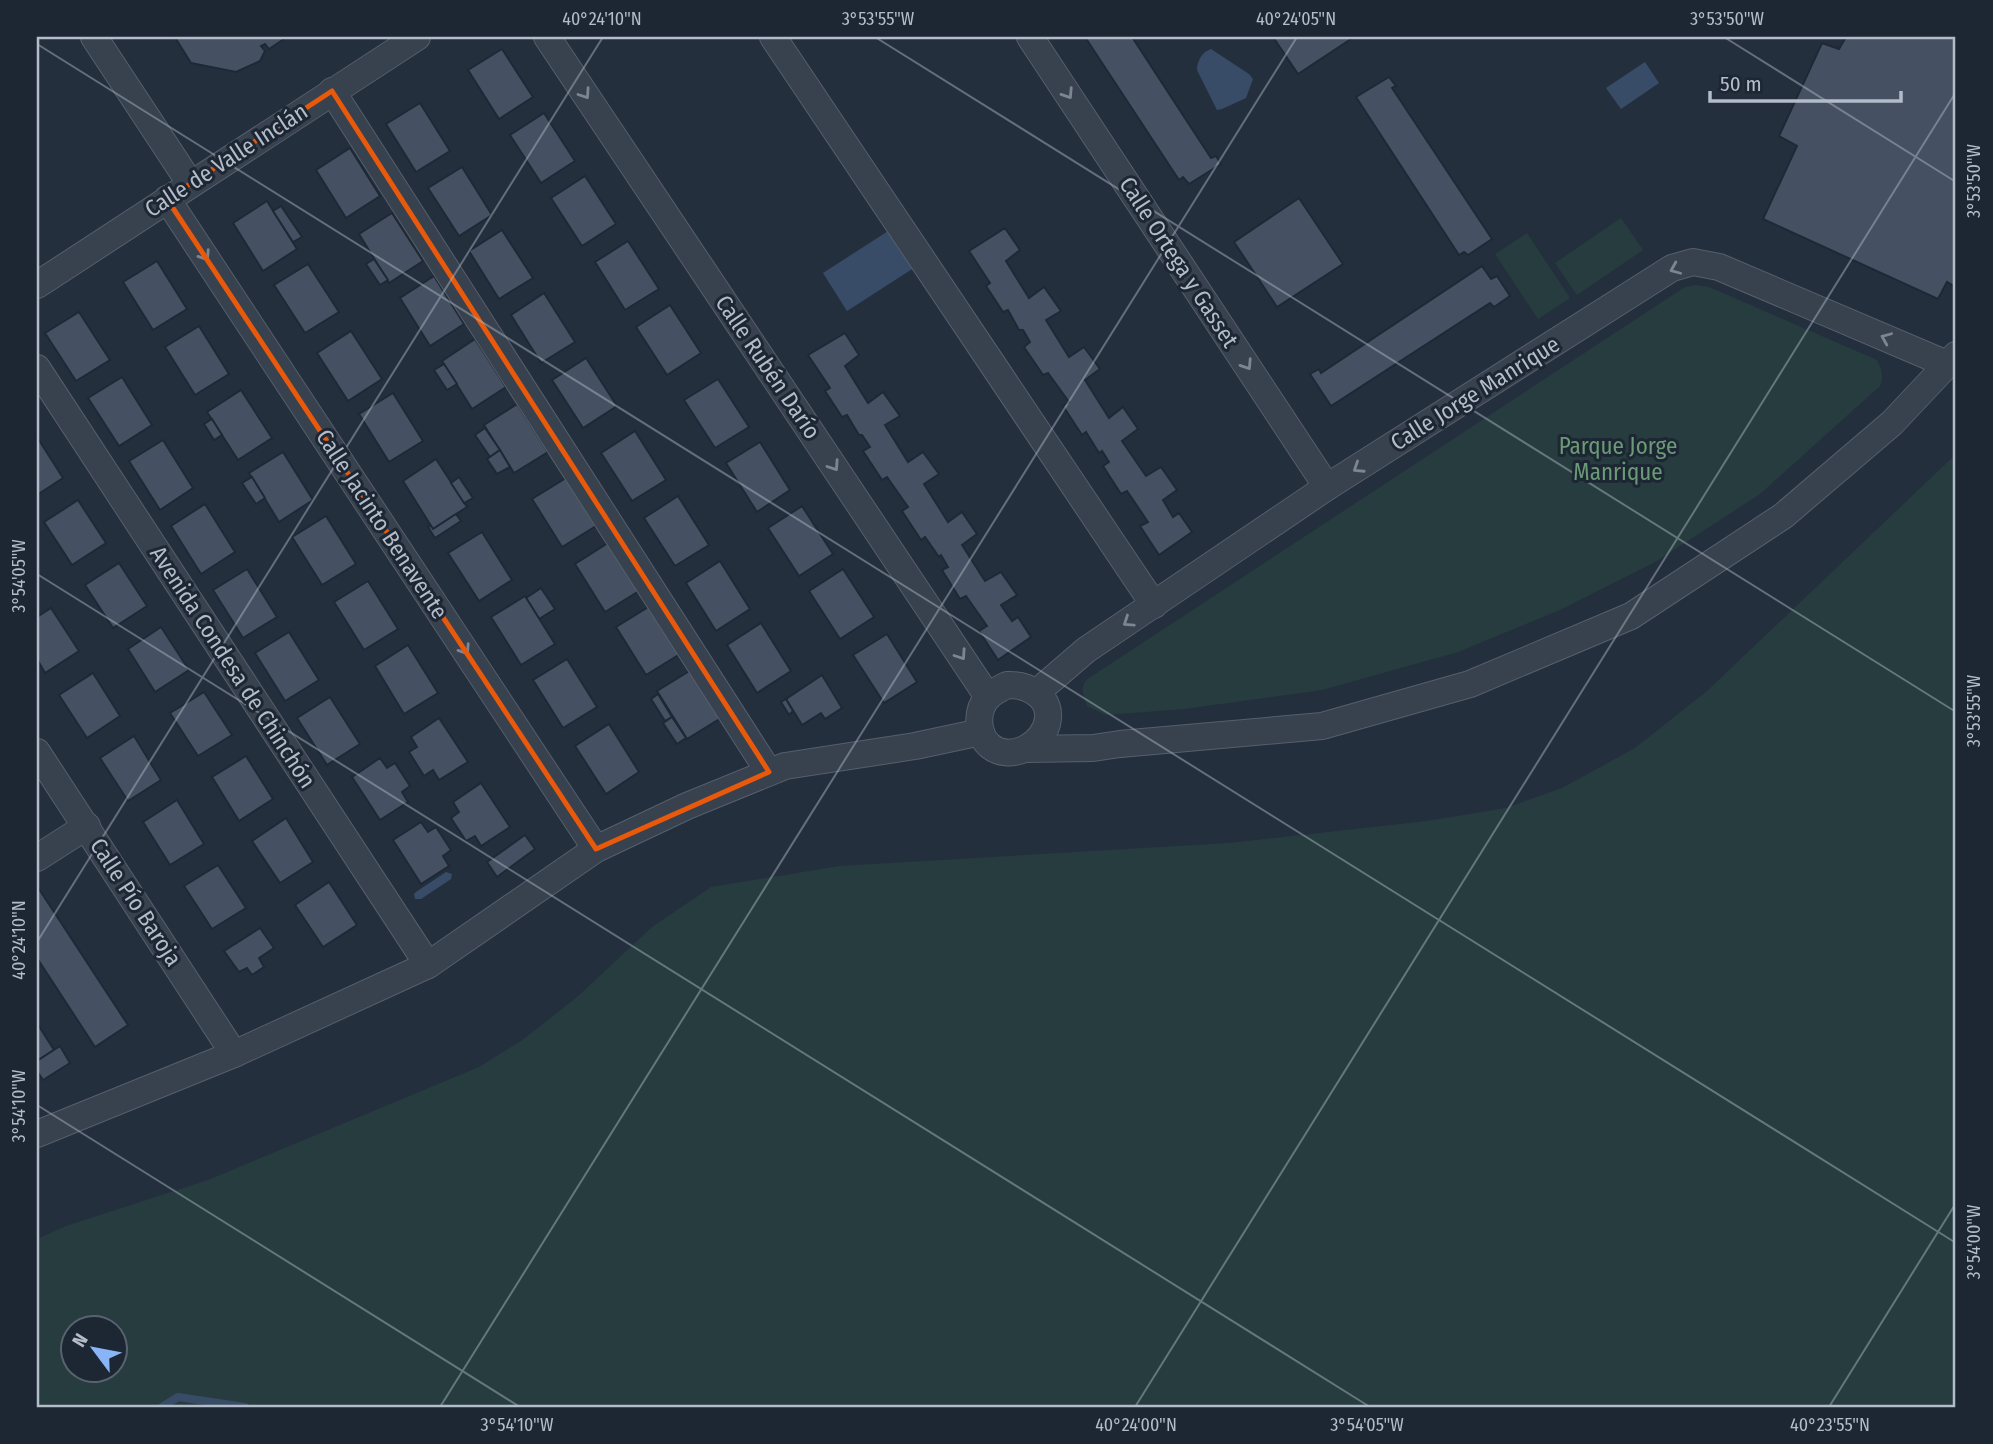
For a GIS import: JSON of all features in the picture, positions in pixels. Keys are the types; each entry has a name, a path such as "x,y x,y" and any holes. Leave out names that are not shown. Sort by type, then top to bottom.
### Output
{"street":[{"path":"94,37 190,183"},
{"name":"Calle de Valle Inclán","path":"37,285 417,37"},
{"name":"Calle Rubén Darío","path":"547,37 988,697"},
{"path":"773,37 1154,605"},
{"name":"Calle Ortega y Gasset","path":"1030,37 1327,487"},
{"path":"332,91 769,772"},
{"name":"Calle Jacinto Benavente","path":"167,199 596,849"},
{"name":"Calle Jorge Manrique","path":"1036,692 1086,650 1327,487 1672,268 1693,262 1719,267 1952,360"},
{"path":"1026,749 1037,740 1048,718 1045,706 1036,692 1016,685 1007,685 988,697 980,714 981,732 992,748 1005,754 1026,749 1093,748 1322,726 1470,684 1631,616 1783,516 1892,423 1952,360"},
{"name":"Avenida Condesa de Chinchón","path":"37,368 428,965"},
{"path":"1048,718 1093,748"},
{"path":"37,1134 234,1054 428,965 596,849 687,806 785,766 915,746 981,732"},
{"name":"Calle Pío Baroja","path":"37,752 234,1054"},
{"path":"37,858 87,826"}],"highlighted area":[{"path":"332,91 769,772 596,849 167,199"}],"green space":[{"path":"1621,218 1643,250 1577,295 1555,263"},
{"path":"1527,233 1570,298 1538,319 1495,254"},
{"name":"Parque Jorge Manrique","path":"1685,287 1709,287 1877,360 1882,373 1880,386 1760,494 1657,561 1560,610 1458,652 1322,690 1184,709 1106,715 1087,706 1083,687 1089,678"},
{"path":"1956,454 1956,1407 37,1407 37,1239 66,1226 208,1180 479,1067 521,1041 576,998 652,927 711,887 839,866 1229,843 1427,821 1506,808 1562,788 1635,748 1707,691"}],"water":[{"path":"1211,49 1253,79 1246,98 1217,110 1197,70 1201,57"},
{"path":"1645,62 1659,83 1621,109 1606,88"},
{"path":"896,226 920,264 847,311 823,273"},
{"path":"446,872 452,874 451,879 421,899 415,899 416,892"}],"building":[{"path":"287,37 269,49 265,44 261,46 265,51 260,61 236,72 191,63 176,39"},
{"path":"1085,37 1132,37 1211,158 1216,156 1221,164 1189,184 1183,177 1179,180"},
{"path":"1273,37 1354,37 1298,74"},
{"path":"1846,37 1956,37 1956,281 1954,286 1947,282 1938,299 1763,219 1797,146 1779,136 1822,43 1839,49"},
{"path":"502,49 533,97 499,119 468,70"},
{"path":"1389,77 1396,86 1392,88 1492,239 1468,255 1464,252 1459,255 1356,97"},
{"path":"420,103 450,151 416,172 386,124"},
{"path":"544,113 575,161 541,183 510,135"},
{"path":"350,148 380,196 346,218 316,170"},
{"path":"462,167 492,215 459,236 428,188"},
{"path":"585,176 616,224 582,246 551,198"},
{"path":"1299,198 1343,264 1277,307 1234,242"},
{"path":"267,201 297,249 263,271 233,223"},
{"path":"281,206 302,237 293,242 273,211"},
{"path":"392,213 423,261 389,283 359,234"},
{"path":"1005,228 1020,250 1006,261 1029,298 1044,287 1061,311 1046,320 1069,357 1084,347 1100,369 1085,380 1109,418 1123,407 1138,429 1122,441 1146,476 1161,467 1177,490 1163,500 1173,517 1179,513 1192,532 1159,555 1140,526 1148,522 1127,491 1121,494 1103,466 1109,462 1102,451 1099,453 1086,432 1082,435 1063,406 1069,402 1048,373 1043,375 1024,347 1030,342 1023,330 1019,330 1008,310 1003,312 986,286 990,283 969,251"},
{"path":"502,230 533,278 499,299 469,251"},
{"path":"628,241 659,289 625,310 595,262"},
{"path":"374,259 388,280 380,285 366,264"},
{"path":"157,261 187,309 153,330 123,282"},
{"path":"308,264 339,312 305,333 274,285"},
{"path":"1482,266 1491,279 1497,276 1510,296 1494,307 1490,303 1331,406 1310,374 1319,369 1321,373"},
{"path":"434,276 464,324 430,346 400,298"},
{"path":"544,293 575,342 541,363 511,315"},
{"path":"670,305 701,353 667,375 636,327"},
{"path":"79,312 110,360 76,381 45,333"},
{"path":"199,326 229,374 195,395 165,347"},
{"path":"351,331 382,379 348,401 317,353"},
{"path":"845,333 859,355 845,366 868,403 883,392 900,416 885,425 908,462 923,452 939,474 924,484 948,522 962,512 977,534 962,545 985,581 1001,572 1017,595 1001,605 1012,621 1018,617 1031,637 998,660 979,631 987,626 966,596 960,599 942,570 948,567 941,555 939,557 925,537 921,540 902,511 908,507 887,477 882,480 863,451 870,447 847,415 842,417 825,391 830,388 808,355"},
{"path":"475,339 506,387 472,409 442,361"},
{"path":"586,358 617,406 583,428 552,380"},
{"path":"444,364 457,384 447,390 434,370"},
{"path":"122,377 152,425 119,446 88,398"},
{"path":"718,379 749,427 715,448 684,400"},
{"path":"241,390 272,438 238,460 207,412"},
{"path":"393,393 423,441 389,462 359,414"},
{"path":"517,404 548,452 514,473 484,425"},
{"path":"212,419 222,435 214,440 204,424"},
{"path":"485,428 500,450 490,457 475,435"},
{"path":"635,431 666,480 632,501 601,453"},
{"path":"37,437 63,478 37,495"},
{"path":"163,440 193,488 160,510 129,461"},
{"path":"760,442 790,490 757,512 726,463"},
{"path":"500,450 510,467 497,474 487,459"},
{"path":"283,452 313,500 279,522 249,473"},
{"path":"436,459 467,507 433,529 403,481"},
{"path":"252,477 265,498 256,504 242,483"},
{"path":"459,477 473,498 464,503 451,483"},
{"path":"566,478 596,526 562,547 532,499"},
{"path":"678,496 709,545 675,566 644,518"},
{"path":"78,500 106,543 72,565 44,522"},
{"path":"205,504 235,552 201,574 171,526"},
{"path":"802,506 833,554 799,576 768,528"},
{"path":"456,514 461,521 435,538 428,527 430,525 433,529"},
{"path":"326,516 356,564 322,585 292,537"},
{"path":"482,532 512,580 479,601 448,553"},
{"path":"608,543 639,591 605,612 575,564"},
{"path":"720,561 750,609 716,631 686,583"},
{"path":"119,563 147,606 113,628 85,585"},
{"path":"247,569 277,617 243,638 213,590"},
{"path":"843,569 874,617 840,639 809,591"},
{"path":"368,581 398,629 364,650 334,602"},
{"path":"541,588 555,609 539,619 526,598"},
{"path":"525,596 555,644 521,665 491,617"},
{"path":"650,606 680,654 646,675 616,627"},
{"path":"51,608 79,651 45,673 37,659 37,617"},
{"path":"761,623 791,671 757,693 727,645"},
{"path":"161,627 189,670 155,692 128,649"},
{"path":"289,632 319,680 285,701 255,653"},
{"path":"887,634 917,682 884,703 853,655"},
{"path":"408,645 438,693 404,714 375,666"},
{"path":"567,659 597,707 563,728 533,680"},
{"path":"691,670 721,718 687,739 657,691"},
{"path":"93,673 120,716 87,738 59,695"},
{"path":"822,675 842,708 825,719 821,713 802,725 786,699"},
{"path":"204,692 232,735 198,756 170,713"},
{"path":"658,694 672,717 665,721 651,699"},
{"path":"330,697 360,744 327,765 297,718"},
{"path":"786,699 793,711 789,715 781,702"},
{"path":"672,717 686,738 677,744 663,723"},
{"path":"439,718 468,762 439,780 433,770 424,776 409,752 417,747 411,737"},
{"path":"609,724 639,772 606,794 575,746"},
{"path":"134,736 161,780 128,801 100,758"},
{"path":"246,756 273,799 239,821 212,777"},
{"path":"380,758 387,768 395,763 410,786 402,792 408,802 380,820 352,777"},
{"path":"481,783 510,827 481,846 475,836 466,841 451,818 459,812 453,802"},
{"path":"177,800 204,844 170,865 143,822"},
{"path":"286,818 313,862 280,883 252,841"},
{"path":"421,822 428,832 436,827 451,850 443,856 449,866 421,884 393,840"},
{"path":"525,835 535,849 497,877 487,862"},
{"path":"218,865 246,908 212,929 184,886"},
{"path":"329,882 357,925 323,947 295,905"},
{"path":"37,886 128,1025 95,1047 37,958"},
{"path":"260,928 274,948 259,958 264,967 252,975 247,968 239,972 224,951"},
{"path":"37,1023 54,1050 37,1061"},
{"path":"60,1046 70,1063 43,1080 37,1071 37,1061"}],"waterway":[{"path":"162,1407 178,1397 245,1407"}]}
